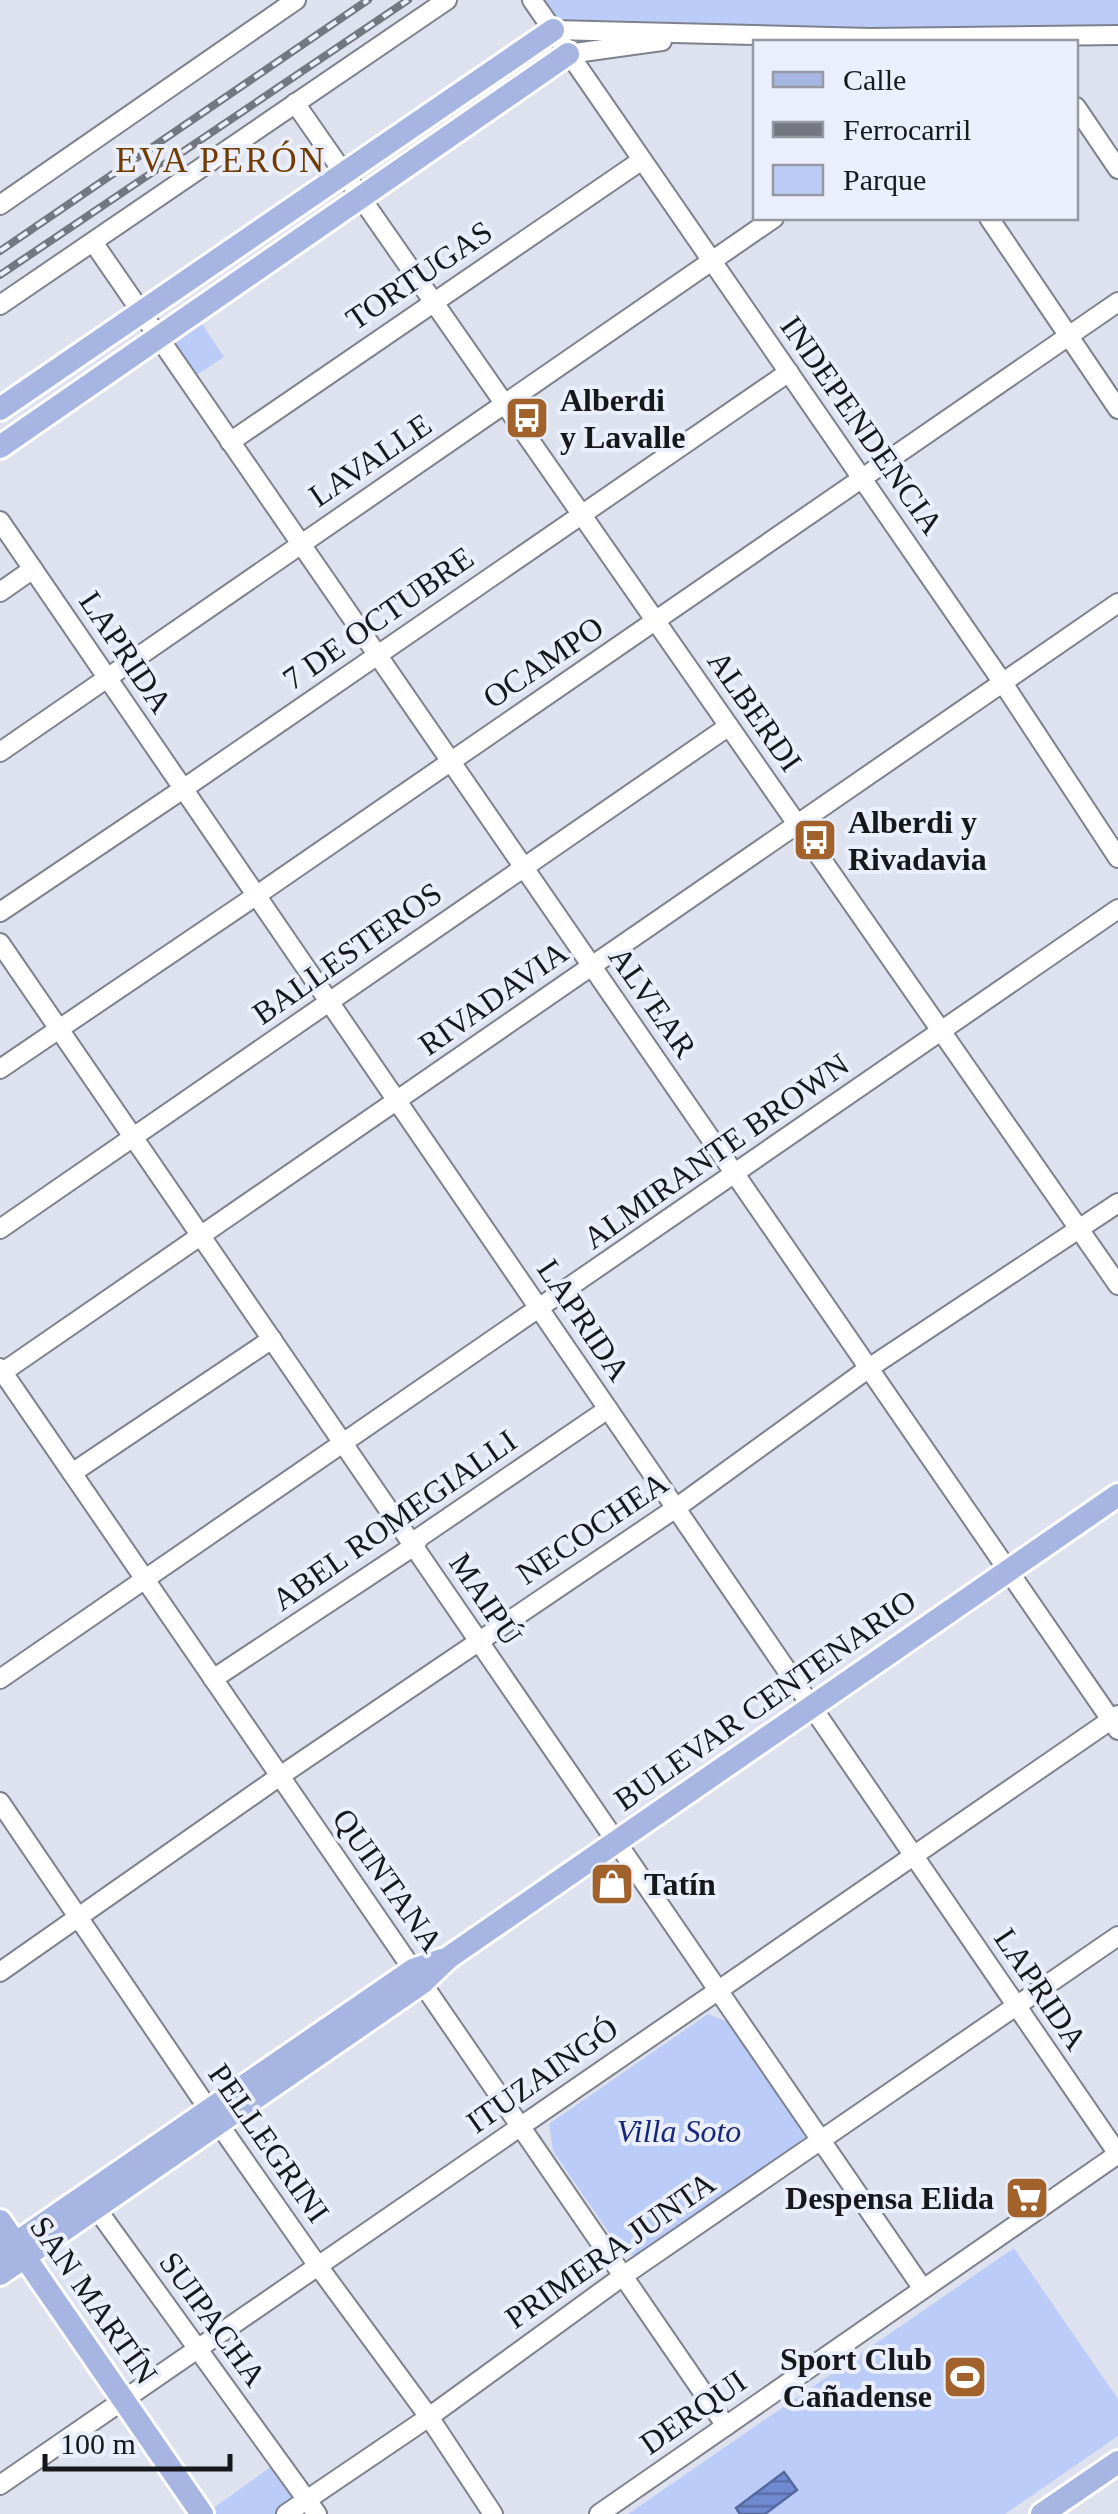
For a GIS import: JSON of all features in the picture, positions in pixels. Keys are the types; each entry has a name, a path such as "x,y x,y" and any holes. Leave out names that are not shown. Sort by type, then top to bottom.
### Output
{"main road":[{"path":"0,408 552,29"},
{"path":"0,447 568,54"},
{"name":"BULEVAR CENTENARIO","path":"0,2274 13,2251 448,1958 1118,1495"},
{"name":"BULEVAR CENTENARIO","path":"13,2251 96,2208 214,2117"},
{"name":"SAN MARTÍN","path":"0,2221 13,2251 202,2514"},
{"path":"1042,2514 1118,2462"}],"street":[{"path":"0,206 296,0"},
{"path":"0,305 447,0"},
{"name":"INDEPENDENCIA","path":"532,0 1004,682 1118,858"},
{"path":"552,29 872,40 1029,40 1118,34"},
{"path":"568,54 712,34"},
{"name":"ALBERDI","path":"294,103 1118,1286"},
{"path":"1078,110 1118,168"},
{"name":"TORTUGAS","path":"230,442 642,160"},
{"name":"LAVALLE","path":"0,752 771,220"},
{"path":"989,220 1118,409"},
{"name":"ALVEAR","path":"93,242 1116,1722"},
{"name":"OCAMPO","path":"0,1069 1118,302"},
{"name":"7 DE OCTUBRE","path":"0,912 788,372"},
{"name":"LAPRIDA","path":"0,521 1118,2154"},
{"path":"0,592 33,569"},
{"name":"RIVADAVIA","path":"1,1372 1118,604"},
{"name":"BALLESTEROS","path":"0,1229 729,726"},
{"name":"ALMIRANTE BROWN","path":"0,1679 1118,910"},
{"name":"MAIPÚ","path":"0,943 924,2290"},
{"name":"NECOCHEA","path":"0,1972 280,1776 676,1508 869,1368 1118,1202"},
{"path":"72,1473 272,1339"},
{"name":"QUINTANA","path":"1,1372 726,2426"},
{"name":"ABEL ROMEGIALLI","path":"213,1678 414,1546 420,1537 608,1409"},
{"name":"ITUZAINGÓ","path":"0,2485 718,1990 1116,1722"},
{"name":"PELLEGRINI","path":"0,1802 214,2117 493,2514"},
{"name":"PRIMERA JUNTA","path":"286,2514 312,2507 428,2417 623,2276 1118,1936"},
{"name":"DERQUI","path":"599,2514 1118,2154"},
{"name":"SUIPACHA","path":"96,2208 312,2507"}],"green space":[{"path":"532,0 1118,0 1118,35 553,30"},
{"path":"200,321 224,357 195,376 171,339"},
{"name":"Villa Soto","path":"708,2014 733,2024 801,2123 805,2137 799,2146 639,2257 623,2253 553,2151 549,2124"},
{"name":"Sport Club Cañadense","path":"1014,2248 1118,2399 1118,2436 1005,2514 628,2514"},
{"path":"279,2461 307,2500 286,2514 205,2514"}],"water":[{"path":"784,2472 797,2490 765,2514 740,2514 736,2508"}],"railway":[{"path":"0,251 368,0"},
{"path":"0,275 408,0"}],"place":[{"name":"Alberdi y Lavalle","path":"527,418"},
{"name":"Alberdi y Rivadavia","path":"815,840"},
{"name":"Tatín","path":"612,1884"},
{"name":"Despensa Elida","path":"1027,2198"},
{"name":"Sport Club Cañadense","path":"965,2377"}],"district":[{"name":"EVA PERÓN","path":"221,160"}]}
